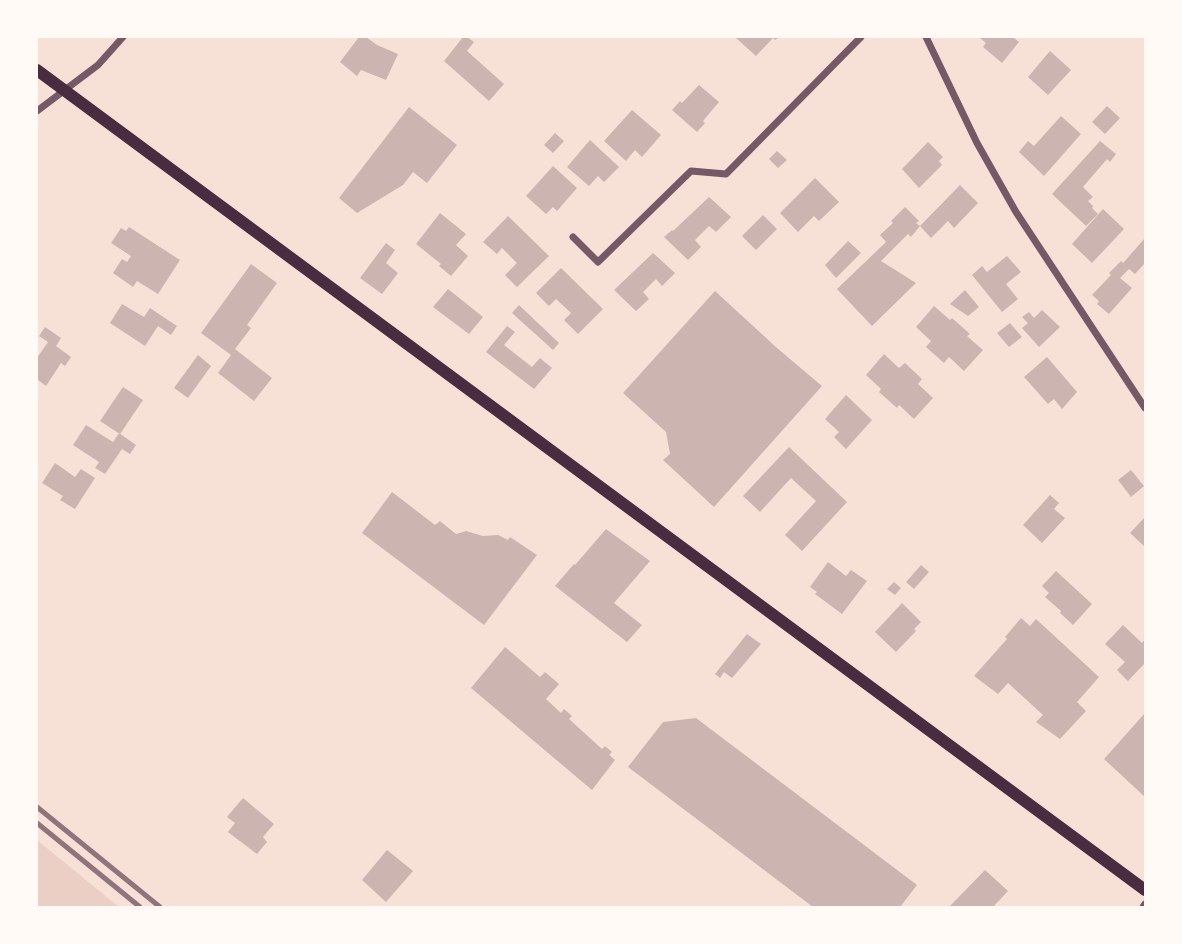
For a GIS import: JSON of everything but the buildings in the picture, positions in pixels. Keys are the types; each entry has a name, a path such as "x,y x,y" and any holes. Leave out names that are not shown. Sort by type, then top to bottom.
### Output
{"main road":[{"path":"37,70 1145,890"}],"street":[{"path":"37,111 99,65 123,37"},
{"path":"572,237 598,262 691,172 726,174 861,37"},
{"path":"926,37 977,144 1016,212 1145,408"}],"shaded area":[{"path":"37,840 119,907 37,907"}],"railway":[{"path":"37,807 160,907"},
{"path":"37,823 140,907"}]}
